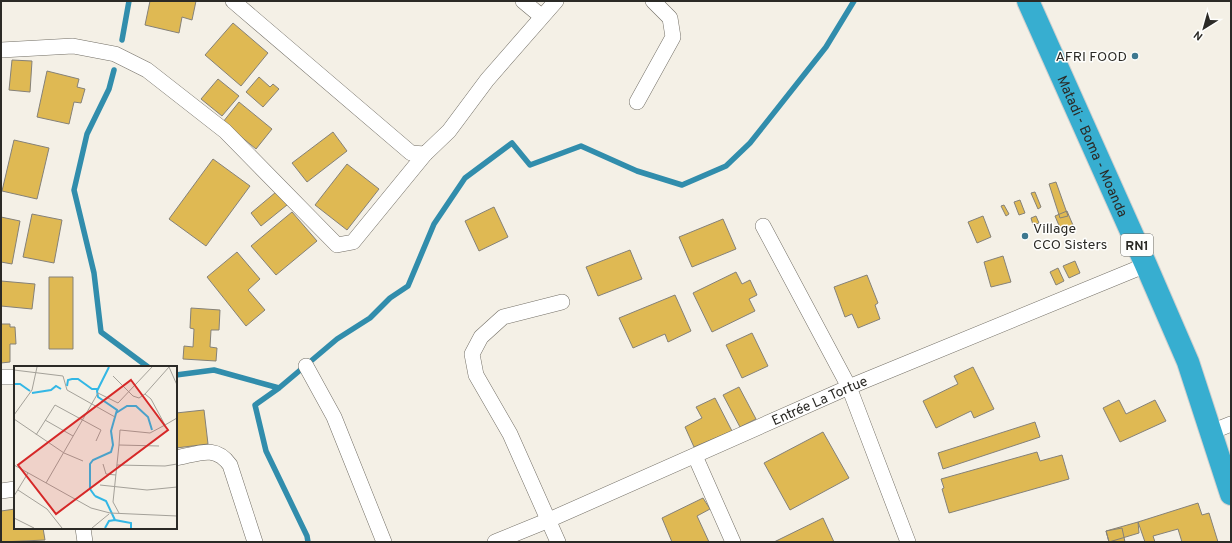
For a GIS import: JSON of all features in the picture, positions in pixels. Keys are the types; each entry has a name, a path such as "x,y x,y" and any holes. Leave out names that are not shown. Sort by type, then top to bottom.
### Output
{"highway":[{"name":"Matadi - Boma - Moanda","path":"1028,1 1146,264 1188,362 1221,428 1231,494"}],"street":[{"path":"233,1 411,153 425,154"},
{"path":"523,1 541,16"},
{"path":"1,50 73,46 115,54 147,70 225,131 337,245 353,242 425,154 449,132 487,80 541,16 556,1"},
{"path":"637,102 674,37 670,18 653,1"},
{"path":"763,226 849,387 908,542"},
{"name":"Entrée La Tortue","path":"495,542 549,520 849,387 1146,264"},
{"path":"558,542 510,434 476,375 472,354 481,337 503,317 562,302"},
{"path":"306,366 334,417 384,542"},
{"path":"1,377 14,377"},
{"path":"177,458 208,451 224,457 230,465 255,542"},
{"path":"695,456 733,542"},
{"path":"1,491 14,489"},
{"path":"84,529 85,542"}],"building":[{"path":"150,1 196,1 192,20 182,17 179,33 145,25"},
{"path":"233,23 268,53 241,86 205,55"},
{"path":"12,60 32,61 30,92 9,90"},
{"path":"47,71 79,79 77,87 85,89 81,103 74,102 69,124 37,117"},
{"path":"259,77 270,87 273,84 279,89 263,107 246,92"},
{"path":"218,79 239,96 222,116 201,99"},
{"path":"239,102 272,129 256,149 223,122"},
{"path":"333,132 347,151 307,182 292,163"},
{"path":"14,140 49,148 37,199 2,191"},
{"path":"213,159 250,186 206,246 169,219"},
{"path":"347,164 379,189 347,230 315,205"},
{"path":"1056,182 1068,216 1060,218 1049,184"},
{"path":"276,192 287,205 261,226 251,213"},
{"path":"1035,192 1041,207 1038,209 1031,193"},
{"path":"1020,200 1025,213 1019,215 1014,202"},
{"path":"1004,205 1009,214 1006,216 1001,206"},
{"path":"494,207 508,237 479,251 465,221"},
{"path":"1067,211 1075,230 1063,235 1055,216"},
{"path":"292,212 317,241 276,275 251,246"},
{"path":"32,214 62,220 54,263 23,257"},
{"path":"983,216 991,237 977,243 968,222"},
{"path":"1036,216 1039,223 1033,225 1031,218"},
{"path":"1,217 20,221 12,264 1,262"},
{"path":"723,219 736,249 692,267 679,237"},
{"path":"630,250 642,279 598,296 586,267"},
{"path":"237,252 260,279 248,290 265,310 246,326 207,277"},
{"path":"1003,256 1011,282 991,287 984,262"},
{"path":"1075,261 1080,273 1069,278 1063,266"},
{"path":"1058,268 1064,281 1056,285 1050,272"},
{"path":"736,272 742,284 750,280 757,295 749,299 755,311 712,332 693,293"},
{"path":"867,275 878,303 875,305 880,319 858,328 852,314 845,317 834,287"},
{"path":"49,277 73,277 73,349 49,349"},
{"path":"1,281 35,284 32,309 1,306"},
{"path":"675,295 691,331 668,342 665,334 633,348 619,318"},
{"path":"191,308 220,310 219,330 211,330 210,347 217,348 216,361 183,359 184,346 193,347 194,329 190,328"},
{"path":"1,324 10,324 10,327 15,327 16,344 10,344 10,362 1,363"},
{"path":"752,333 768,366 742,378 726,345"},
{"path":"973,367 994,409 974,418 971,411 936,428 923,401 958,384 954,376"},
{"path":"739,387 756,419 740,427 723,395"},
{"path":"715,398 732,431 694,447 685,427 702,418 696,407"},
{"path":"1119,400 1126,414 1155,400 1166,421 1120,442 1103,408"},
{"path":"204,410 208,444 177,448 177,413"},
{"path":"1035,422 1040,437 943,469 938,453"},
{"path":"823,432 849,478 790,510 764,463"},
{"path":"1037,452 1040,461 1062,455 1069,479 949,513 942,489 944,488 941,479"},
{"path":"703,498 710,509 697,516 709,542 672,542 662,518"},
{"path":"1198,503 1202,515 1209,513 1218,542 1182,542 1178,529 1153,536 1155,542 1145,542 1138,522"},
{"path":"14,509 14,529 43,529 45,540 1,542 1,511"},
{"path":"823,518 834,542 774,542"},
{"path":"1138,522 1139,533 1109,542 1106,531"},
{"path":"1122,528 1125,542 1109,542 1106,531"}],"waterway":[{"path":"122,40 129,1"},
{"path":"308,542 307,536 266,451 255,405 279,388 337,339 370,318 390,298 408,286 434,224 465,178 512,143 530,165 581,146 637,171 682,185 726,166 750,143 826,47 854,1"},
{"path":"114,70 109,89 87,134 74,190 94,273 101,332 147,366"},
{"path":"177,375 214,370 279,388"}],"place":[{"name":"AFRI FOOD","path":"1135,56"},
{"name":"Village CCO Sisters","path":"1025,236"}]}
